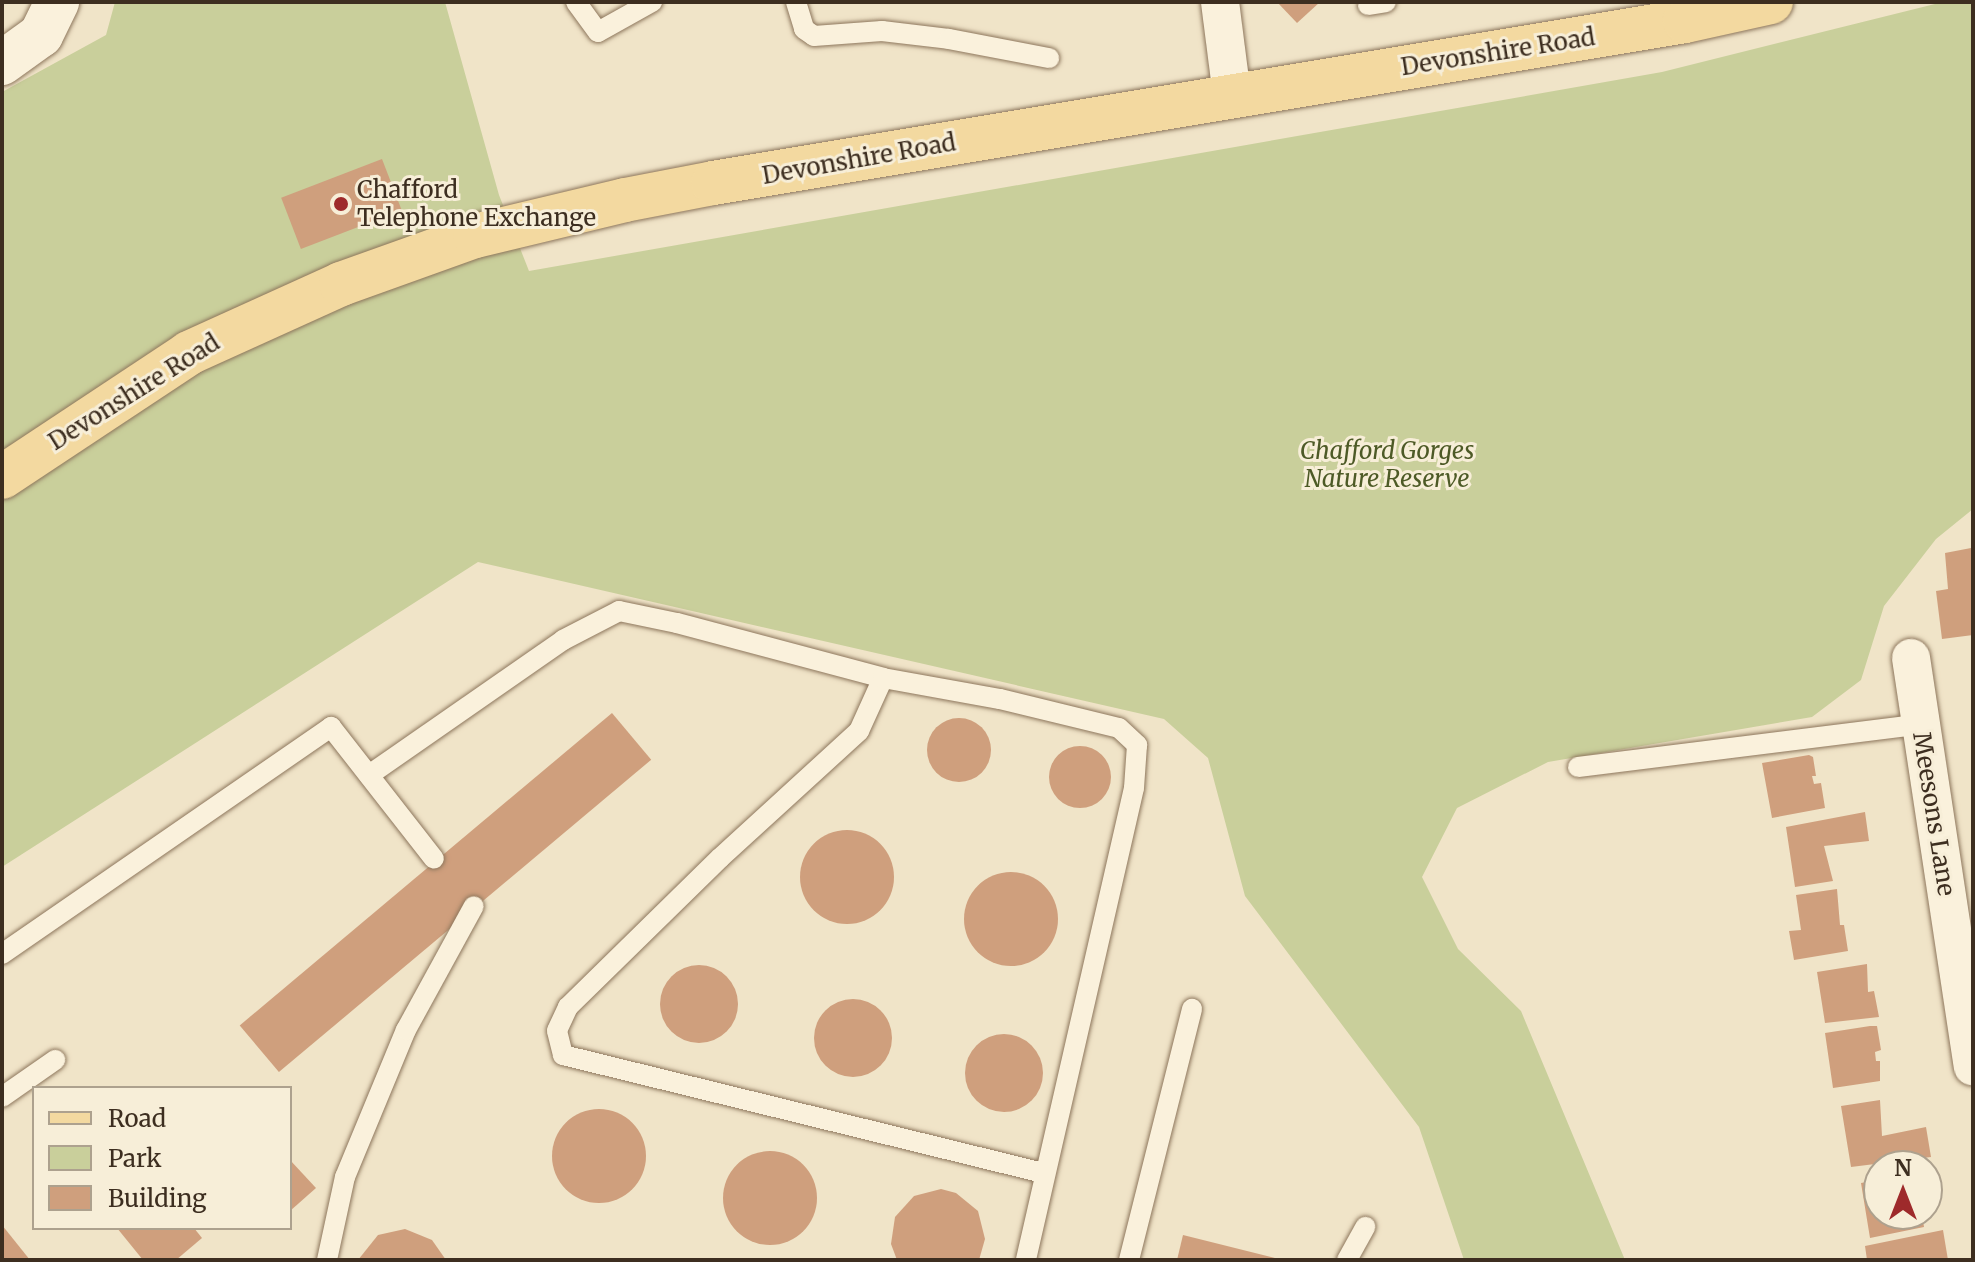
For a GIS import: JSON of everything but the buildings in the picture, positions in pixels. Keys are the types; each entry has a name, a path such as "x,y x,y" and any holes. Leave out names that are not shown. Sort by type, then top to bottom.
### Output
{"main road":[{"name":"Devonshire Road","path":"2,477 189,353 341,284 475,236 639,197 1685,21 1771,2"}],"street":[{"path":"2,63 41,35 57,2"},
{"path":"1220,2 1232,96"},
{"name":"Meesons Lane","path":"1911,658 1973,1066"}],"lane":[{"path":"576,2 598,32 652,2"},
{"path":"796,2 804,29 814,36 882,31 949,39 1049,58"},
{"path":"369,775 563,640 619,611 677,623 883,678 1000,699 1119,728 1137,745 1134,788 1026,1260"},
{"path":"883,678 859,731 720,858 568,1007 557,1031 563,1055 1045,1173"},
{"path":"1578,767 1921,724"},
{"path":"2,954 331,727 434,859"},
{"path":"327,1260 345,1177 369,1118 406,1030 474,906"},
{"path":"1129,1260 1192,1009"},
{"path":"2,1097 55,1060"},
{"path":"1347,1260 1365,1227"}],"green space":[{"name":"Chafford Gorges Nature Reserve","path":"115,2 445,2 499,195 529,271 1662,72 1943,2 1973,2 1973,509 1936,539 1884,606 1861,680 1812,717 1548,762 1457,808 1422,877 1458,949 1521,1011 1625,1260 1464,1260 1419,1127 1245,896 1208,758 1164,719 478,562 2,867 2,92 106,35"}],"place":[{"name":"Chafford Telephone Exchange","path":"341,204"}]}
